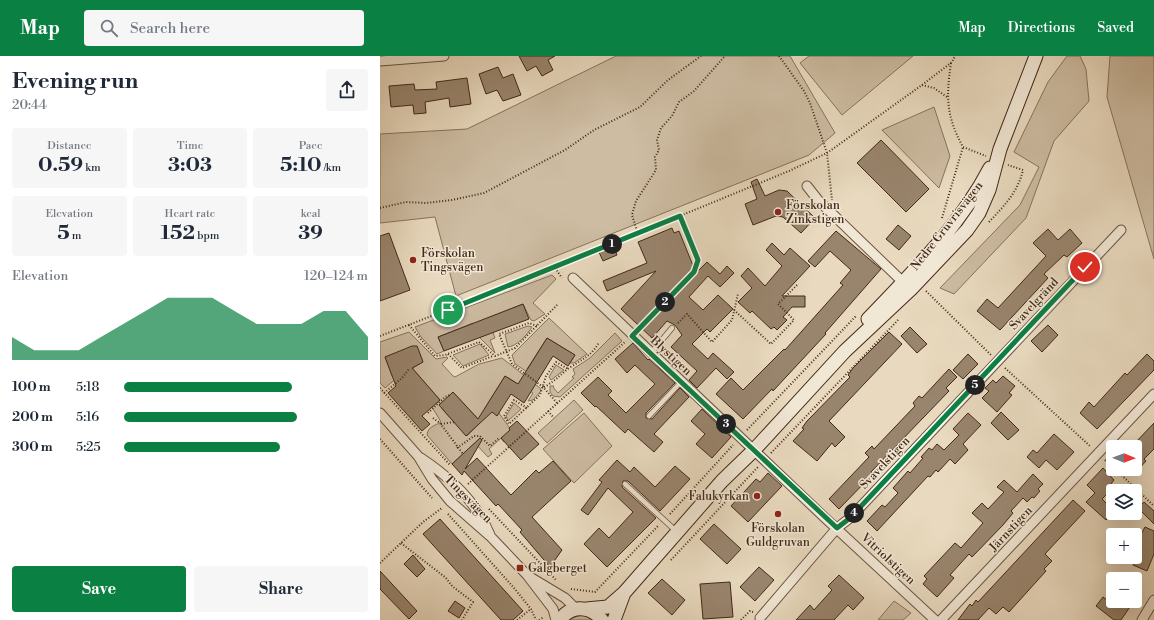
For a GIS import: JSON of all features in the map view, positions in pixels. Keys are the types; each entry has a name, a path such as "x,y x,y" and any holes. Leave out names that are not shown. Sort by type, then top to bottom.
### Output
{"street":[{"path":"380,61 444,56"},
{"name":"Nedre Gruvrisvägen","path":"581,609 608,607 624,593 722,481 754,450 907,286 967,230 980,213 989,190 1000,149 1036,56"},
{"path":"807,186 818,200 907,286"},
{"name":"Svavelgränd","path":"998,361 1120,230"},
{"name":"Blystigen","path":"573,278 632,336 754,450"},
{"name":"Svavelstigen","path":"760,619 837,528 850,518 998,361"},
{"name":"Järnstigen","path":"941,620 1154,394"},
{"name":"Tingsvägen","path":"380,413 418,456 432,479 450,501 490,536 527,575 553,610 556,620"},
{"name":"Vitriolstigen","path":"754,450 935,620"},
{"name":"Tingsvägen","path":"418,456 464,488 484,520 490,536"},
{"name":"Tingsvägen","path":"527,575 581,609"},
{"name":"Nedre Gruvrisvägen","path":"614,620 624,593"},
{"path":"1142,620 1154,600"},
{"path":"560,620 566,614 581,609 592,611 602,620"}],"lane":[{"path":"651,353 672,328"},
{"path":"649,416 682,382"},
{"path":"625,484 677,532"}],"path":[{"path":"380,208 406,202 426,203 452,200 484,193 565,150 594,130 640,107 668,80 702,56"},
{"path":"638,234 632,215 636,201 656,170 655,157 659,150 657,140 661,128 672,116 679,102 694,91 725,56"},
{"path":"779,56 804,91 827,153 833,203"},
{"path":"940,221 963,147 950,115 947,97 952,62 955,56"},
{"path":"380,336 638,234 789,171 827,153 922,86 952,62"},
{"path":"922,86 934,88 947,97"},
{"path":"963,147 987,157"},
{"path":"462,479 464,488 632,336 694,272 698,260 680,216"},
{"path":"734,310 771,344 794,320 778,304 797,285"},
{"path":"925,290 998,361 1098,453"},
{"path":"672,328 687,314 712,342 732,320 738,294"},
{"path":"448,354 462,368 493,355 506,353 521,343 558,304"},
{"path":"745,433 860,312"},
{"path":"537,326 529,323 499,334 512,364 543,387 557,404"},
{"path":"409,325 436,356 448,354 479,342 493,355"},
{"path":"543,387 556,381 568,369 588,357 599,342"},
{"path":"527,408 514,400 504,416 509,424 527,408 540,395 546,376 556,362 568,369"},
{"path":"384,393 402,378 409,369"},
{"path":"380,388 452,468"},
{"path":"428,413 445,397 450,395"},
{"path":"548,411 554,418"},
{"path":"433,418 441,424 457,448 463,454"},
{"path":"441,424 454,422"},
{"path":"457,448 474,436 480,436 490,446 499,438"},
{"path":"380,439 531,609 536,620"},
{"path":"568,588 596,592 736,441"},
{"path":"666,565 760,464"},
{"path":"1122,476 1154,506"},
{"path":"380,563 423,522 450,501"},
{"path":"488,507 559,582"},
{"path":"401,543 446,578 452,586 473,602 462,620"},
{"path":"517,620 531,609"}],"shaded area":[{"path":"616,56 790,56 835,133 809,155 456,296 435,217 380,223 380,134 467,129"},
{"path":"809,56 913,56 842,115 800,63"},
{"path":"1067,56 1080,56 1086,69 1089,101 1054,141 1026,218 954,294 940,288 1020,205 1039,167 1014,152 1048,82"},
{"path":"1110,56 1154,56 1154,259 1107,97"},
{"path":"934,107 950,156 939,188 882,130"},
{"path":"552,275 556,279 533,303 545,314 534,321 531,320 523,304 488,318 495,338 490,340 495,353 479,337 473,323 438,337 444,351 437,354 421,337 415,327"},
{"path":"549,318 587,354 574,363 570,363 575,355 547,338 527,369 540,378 538,379 515,364 512,355"},
{"path":"528,326 532,327 525,337 515,345 508,347 505,334"},
{"path":"409,332 436,359 447,357 448,358 442,364 455,377 479,364 502,358 540,388 541,391 533,400 528,401 533,393 505,376 485,408 497,415 499,413 514,434 504,442 501,438 489,449 492,454 488,457 475,443 452,464 427,435 430,428 441,422 432,407 440,400 413,368 423,362 417,346 385,357 392,376 405,371 385,388 380,383 380,342","holes":["453,392 481,422 467,436 442,409 447,398"]},
{"path":"615,333 622,341 560,397 553,396 550,392 550,386 554,386 553,387 558,393 574,378 572,377 575,374 573,369 590,358"},
{"path":"480,344 489,355 463,366 453,355"},
{"path":"556,365 564,370 551,380 549,377"},
{"path":"574,400 583,410 547,443 538,433"},
{"path":"514,403 521,409 508,421 506,416"},
{"path":"584,413 612,446 574,483 543,449"},
{"path":"894,601 911,613 903,620 878,620"},
{"path":"580,615 585,615 594,620 569,620"}],"building":[{"path":"519,56 555,56 548,60 553,70 542,76 536,66 527,71"},
{"path":"498,67 503,78 513,74 521,95 503,101 497,90 486,94 479,74"},
{"path":"467,78 471,104 450,107 449,98 425,102 426,113 414,114 413,105 391,107 389,86 414,84 415,90 437,89 436,82"},
{"path":"881,140 929,189 906,212 857,163"},
{"name":"Förskolan Zinkstigen","path":"757,179 765,196 779,190 787,191 815,218 801,233 783,217 776,216 753,225 745,204 757,199 751,182"},
{"path":"898,225 911,236 899,250 886,239"},
{"path":"672,228 674,233 679,231 696,273 707,262 720,274 727,266 734,273 720,287 708,276 689,297 703,310 718,295 733,309 710,332 707,329 692,344 708,359 713,353 734,372 727,379 716,368 697,388 689,380 697,371 671,347 682,335 675,325 667,321 652,338 621,309 656,271 607,291 603,281 647,263 638,242"},
{"path":"1048,229 1058,240 1070,229 1082,243 1067,257 1064,255 1044,274 1048,278 1000,330 977,311 987,299 998,308 1046,256 1033,243"},
{"path":"836,231 881,269 825,333 826,334 773,391 772,389 743,419 716,394 731,378 743,390 784,349 785,350 843,285 840,283 851,270 830,251 815,267 808,261"},
{"path":"389,233 410,290 380,301 380,236"},
{"path":"772,243 784,255 790,248 810,266 782,296 805,296 805,307 792,307 783,317 787,320 777,330 774,327 771,329 752,311 750,313 738,302 752,288 741,276 748,268 765,286 782,266 766,250"},
{"path":"613,245 617,255 603,261 598,250"},
{"path":"523,304 529,319 444,351 438,337"},
{"path":"1048,325 1058,335 1042,352 1031,341"},
{"path":"910,327 927,344 917,353 901,336"},
{"path":"889,332 902,344 829,421 845,437 835,447 832,443 817,461 793,441 804,429 802,428 807,421 850,377 848,375 853,368"},
{"path":"547,338 575,355 568,366 553,356 524,403 511,394 497,416 492,412 466,436 439,405 453,392 478,419 505,376 518,384"},
{"path":"633,343 648,360 649,359 675,383 646,413 646,418 652,419 680,388 689,397 654,434 663,442 654,452 628,429 625,433 581,393 598,377 612,391 608,395 626,413 655,384 635,365 627,373 615,359"},
{"path":"412,346 417,346 423,362 412,368 440,400 422,416 430,424 422,431 388,393 396,386 385,357"},
{"path":"968,354 978,364 963,379 953,370"},
{"path":"1147,354 1154,361 1154,370 1097,429 1080,413 1089,402 1094,407 1125,373 1127,375"},
{"path":"949,369 957,377 946,388 949,391 871,472 873,474 839,509 829,499 869,457 865,453 872,446 874,449 915,406 913,403 919,396 922,398"},
{"path":"1003,376 1015,386 1009,393 1012,395 997,412 982,398 989,391 985,388 993,380 996,383"},
{"path":"702,409 731,437 712,458 696,444 705,434 691,421"},
{"path":"1001,412 1019,430 1008,440 991,423"},
{"path":"968,413 981,425 963,444 968,450 955,464 950,459 938,472 936,470 930,477 928,476 877,531 867,521 882,505 885,507 898,493 893,488 908,471 910,473 923,458 921,457 929,448 932,450 937,444 944,450 959,435 953,429"},
{"path":"517,421 539,444 521,460 501,438"},
{"path":"1154,423 1154,449 1144,459 1146,461 1142,465 1142,440 1138,440"},
{"path":"1054,434 1074,452 1057,470 1046,460 1039,468 1027,457 1033,450 1037,453"},
{"path":"480,438 482,440 465,469 477,458 511,495 536,470 539,473 553,461 571,481 532,517 562,550 550,567 520,532 522,530 498,504 496,506 464,471 462,475 452,464"},
{"path":"617,460 630,472 634,467 655,487 675,466 690,479 660,511 628,481 623,481 622,487 656,518 607,567 584,544 599,528 609,538 633,512 608,488 588,515 581,510 602,482 599,480"},
{"path":"1103,468 1106,471 1106,476 1110,476 1114,480 1111,484 1106,484 1106,495 1102,499 1106,503 1106,520 1086,502 1095,493 1087,485"},
{"name":"Falukyrkan","path":"768,473 782,486 748,522 731,506 756,479 760,482"},
{"path":"1033,474 1043,484 1038,489 1040,491 1034,498 1032,497 1027,502 1023,498 1011,511 1013,513 1003,525 972,557 969,554 950,575 954,578 937,597 923,584 927,579 924,576 955,543 961,548 983,523 972,513 982,503 988,509 1004,492 997,487 1004,480 1017,492"},
{"path":"1073,500 1085,511 1045,554 1052,561 1044,569 1046,571 1009,612 1003,607 996,614 989,608 978,620 958,620 970,604 972,606 976,600 978,602"},
{"path":"1144,502 1154,511 1154,524 1142,512 1142,504"},
{"path":"440,519 523,611 513,620 501,620 423,534"},
{"path":"714,524 741,549 727,564 700,539"},
{"path":"1145,527 1154,531 1154,554 1147,571 1133,565 1142,564 1142,532"},
{"path":"413,555 425,569 417,577 404,564"},
{"path":"759,567 774,580 755,601 740,587"},
{"path":"380,571 417,611 409,619 380,589"},
{"path":"839,575 864,598 853,610 848,605 834,620 796,620 810,605 814,610 832,590 828,586"},
{"path":"662,579 685,600 672,615 648,593"},
{"path":"730,582 733,617 703,619 700,584"},
{"path":"1103,597 1106,599 1106,608 1129,608 1121,620 1114,620 1096,606"},
{"path":"455,601 465,608 459,618 448,611"}],"place":[{"name":"Förskolan Zinkstigen","path":"778,212"},
{"name":"Förskolan Tingsvägen","path":"413,260"},
{"name":"Falukyrkan","path":"757,496"},
{"name":"Förskolan Guldgruvan","path":"778,514"},
{"name":"Galgberget","path":"520,568"}],"route":[{"path":"448,310 680,216 698,260 694,272 632,336 837,528 850,518 1085,267"}]}
